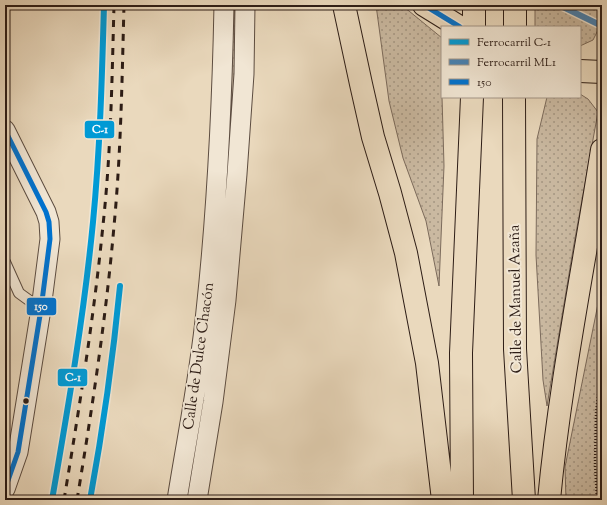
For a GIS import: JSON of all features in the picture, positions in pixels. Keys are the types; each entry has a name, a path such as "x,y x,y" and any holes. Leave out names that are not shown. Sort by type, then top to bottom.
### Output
{"main road":[{"path":"344,5 360,84 373,137 406,253 427,362 443,500"},
{"path":"424,5 462,26"},
{"path":"439,5 463,26"},
{"path":"464,26 474,5"},
{"path":"515,5 515,26"},
{"path":"581,71 602,72"},
{"path":"462,500 461,353 472,98"},
{"name":"Calle de Manuel Azaña","path":"514,104 515,349 524,500"},
{"path":"549,500 562,388 602,150"},
{"path":"417,314 417,365 429,500"}],"street":[{"name":"Calle de Dulce Chacón","path":"177,500 195,396 206,312 221,94 224,5"},
{"name":"Calle de Dulce Chacón","path":"197,500 213,402 226,300 244,74 246,5"},
{"path":"5,130 46,212 49,222 50,239 41,309 18,452 5,489"},
{"path":"214,211 234,213"},
{"path":"5,443 12,438 19,426 23,414"}],"lane":[{"path":"5,262 20,293 41,309"}],"path":[{"path":"596,500 596,413 602,361"}],"shaded area":[{"path":"230,5 238,5 232,159 222,159"},
{"path":"376,5 400,5 441,37 441,98 444,166 439,286 426,221 403,158 389,101"},
{"path":"535,5 602,5 598,30 593,40 581,46 581,26 535,26"},
{"path":"581,95 588,99 598,112 547,406 543,380 536,255 537,139 547,98 581,98"},
{"path":"602,234 602,500 566,500 565,467 600,294 599,269"}],"railway":[{"path":"64,500 91,328 106,198 112,87 114,5"},
{"path":"77,500 98,363 111,260 120,144 124,5"}],"rail line":[{"name":"C-1","path":"52,500 70,396 93,222 99,141 104,5"},
{"name":"ML1","path":"559,5 602,26"},
{"name":"C-1","path":"90,500 107,393 120,286"}],"transit line":[{"name":"150","path":"424,5 458,26"},
{"name":"150","path":"5,130 46,212 49,222 50,239 41,309 18,452 5,489"}]}
